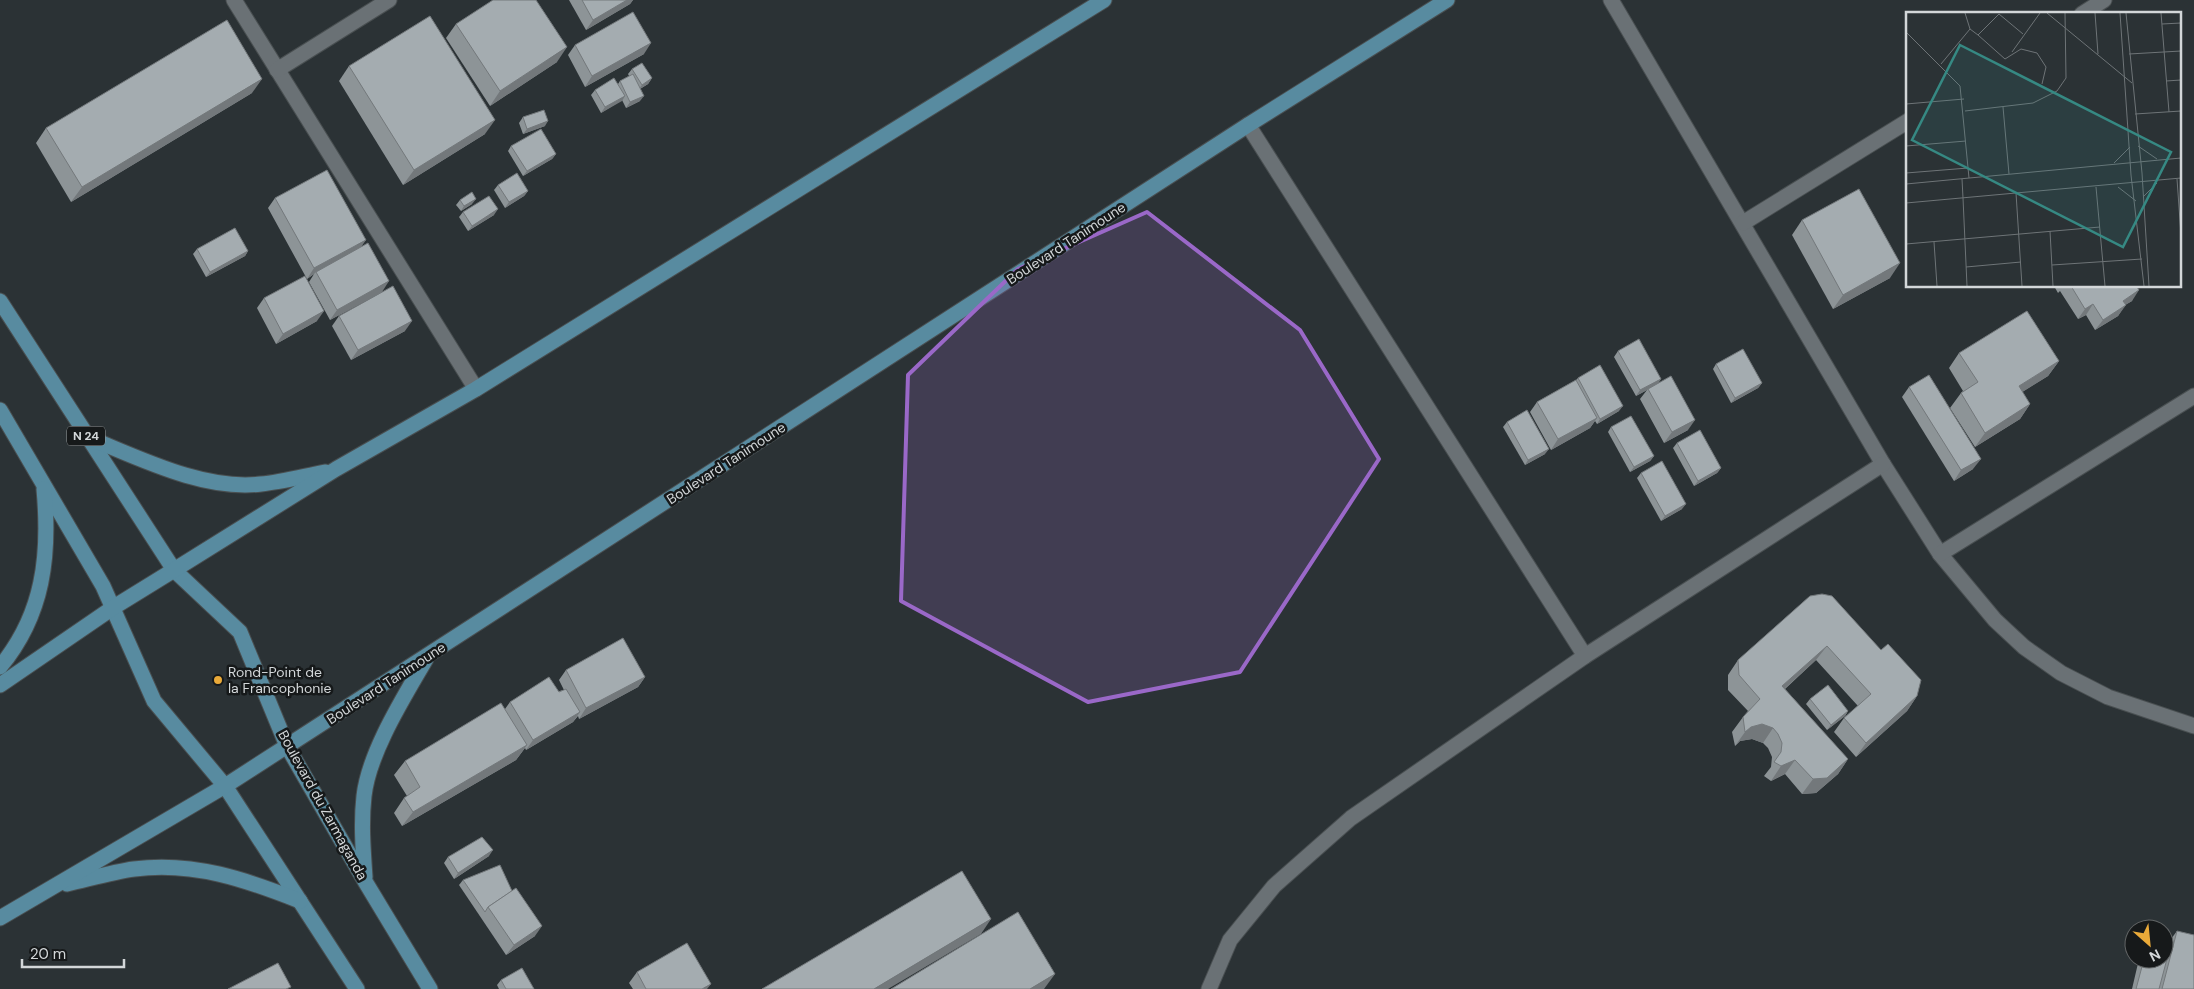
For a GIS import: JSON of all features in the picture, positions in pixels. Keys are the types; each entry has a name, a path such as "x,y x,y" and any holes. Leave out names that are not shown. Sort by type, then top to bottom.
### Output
{"main road":[{"path":"0,685 114,608 336,469 476,389 1104,0"},
{"name":"Boulevard Tanimoune","path":"0,918 225,786 1248,125 1447,0"},
{"name":"Boulevard du Zarmaganda","path":"0,301 174,570 240,632 287,746 430,989"},
{"path":"0,410 5,428 44,483 114,608 154,701 225,786 357,989"},
{"path":"87,437 147,462 197,478 227,484 260,484 336,469"},
{"path":"0,667 22,634 35,606 44,570 47,523 44,483"},
{"path":"366,883 361,831 364,794 377,750 428,656"},
{"path":"51,888 135,868 185,867 254,883 300,901"}],"street":[{"path":"234,0 476,389"},
{"path":"277,70 389,0"},
{"path":"2085,12 2104,0"},
{"path":"1617,2 1882,464 1940,554 1996,620 2024,647 2061,673 2108,697 2194,726"},
{"path":"1743,223 1906,122"},
{"path":"1248,125 1585,656"},
{"path":"1940,554 2194,396"},
{"path":"1209,989 1230,940 1274,886 1351,818 1585,656 1882,464"}],"highlighted area":[{"path":"1147,212 1300,330 1379,459 1240,672 1088,702 901,601 908,375 1018,269"}],"building":[{"path":"493,0 536,0 567,47 500,91 456,24"},
{"path":"582,0 627,0 593,20"},
{"path":"633,12 651,43 592,76 575,45"},
{"path":"430,16 495,120 414,170 349,66"},
{"path":"227,20 262,79 82,187 46,128"},
{"path":"642,63 652,78 642,85 632,69"},
{"path":"633,74 644,96 630,102 620,81"},
{"path":"614,78 625,96 605,107 595,90"},
{"path":"544,110 548,121 527,129 523,117"},
{"path":"541,129 556,154 527,171 511,146"},
{"path":"327,170 366,240 314,268 275,198"},
{"path":"517,173 528,191 509,202 498,185"},
{"path":"1859,189 1900,263 1843,295 1802,220"},
{"path":"472,192 476,199 464,206 460,200"},
{"path":"489,196 498,209 472,226 463,212"},
{"path":"235,228 248,251 210,272 197,249"},
{"path":"368,243 389,281 337,310 316,272"},
{"path":"305,276 324,311 283,334 264,298"},
{"path":"393,286 412,321 358,350 339,316"},
{"path":"2072,288 2138,288 2139,290 2123,301 2126,305 2103,320 2093,304 2085,309"},
{"path":"2027,311 2059,361 2019,386 2030,404 1985,433 1961,393 1978,382 1959,353"},
{"path":"1639,339 1661,379 1640,390 1618,351"},
{"path":"1743,349 1762,383 1735,398 1716,364"},
{"path":"1600,365 1623,406 1600,419 1578,378"},
{"path":"1929,375 1981,459 1961,470 1909,387"},
{"path":"1671,376 1695,420 1672,432 1648,389"},
{"path":"1576,380 1597,418 1558,439 1537,402"},
{"path":"1527,410 1549,449 1528,460 1507,422"},
{"path":"1631,416 1654,456 1634,467 1611,427"},
{"path":"1700,430 1721,468 1698,481 1677,443"},
{"path":"1662,461 1686,504 1665,516 1641,473"},
{"path":"1822,594 1832,596 1881,650 1888,644 1921,680 1917,696 1866,743 1844,718 1871,694 1827,646 1782,686 1848,759 1827,778 1813,779 1795,760 1781,766 1774,762 1781,752 1782,743 1773,728 1762,724 1751,727 1745,732 1743,717 1760,699 1739,675 1738,660 1810,596"},
{"path":"623,638 645,677 586,708 566,670"},
{"path":"549,677 559,692 566,689 580,712 533,740 510,702"},
{"path":"1828,685 1848,711 1831,725 1810,699"},
{"path":"501,703 527,745 413,812 404,798 420,787 405,761"},
{"path":"482,837 493,850 458,873 448,857"},
{"path":"500,865 512,891 488,907 485,912 463,880"},
{"path":"962,871 991,919 874,989 762,989"},
{"path":"516,888 542,926 514,945 488,907"},
{"path":"1018,912 1055,974 1030,989 891,989"},
{"path":"2177,931 2194,935 2194,989 2162,989 2167,969 2174,969 2174,943"},
{"path":"687,943 711,984 702,989 646,989 637,972"},
{"path":"278,963 291,987 286,989 228,989"},
{"path":"522,968 534,989 506,989 501,980"},
{"path":"2141,969 2164,969 2159,989 2136,989"}],"place":[{"name":"Rond-Point de la Francophonie","path":"218,680"}]}
